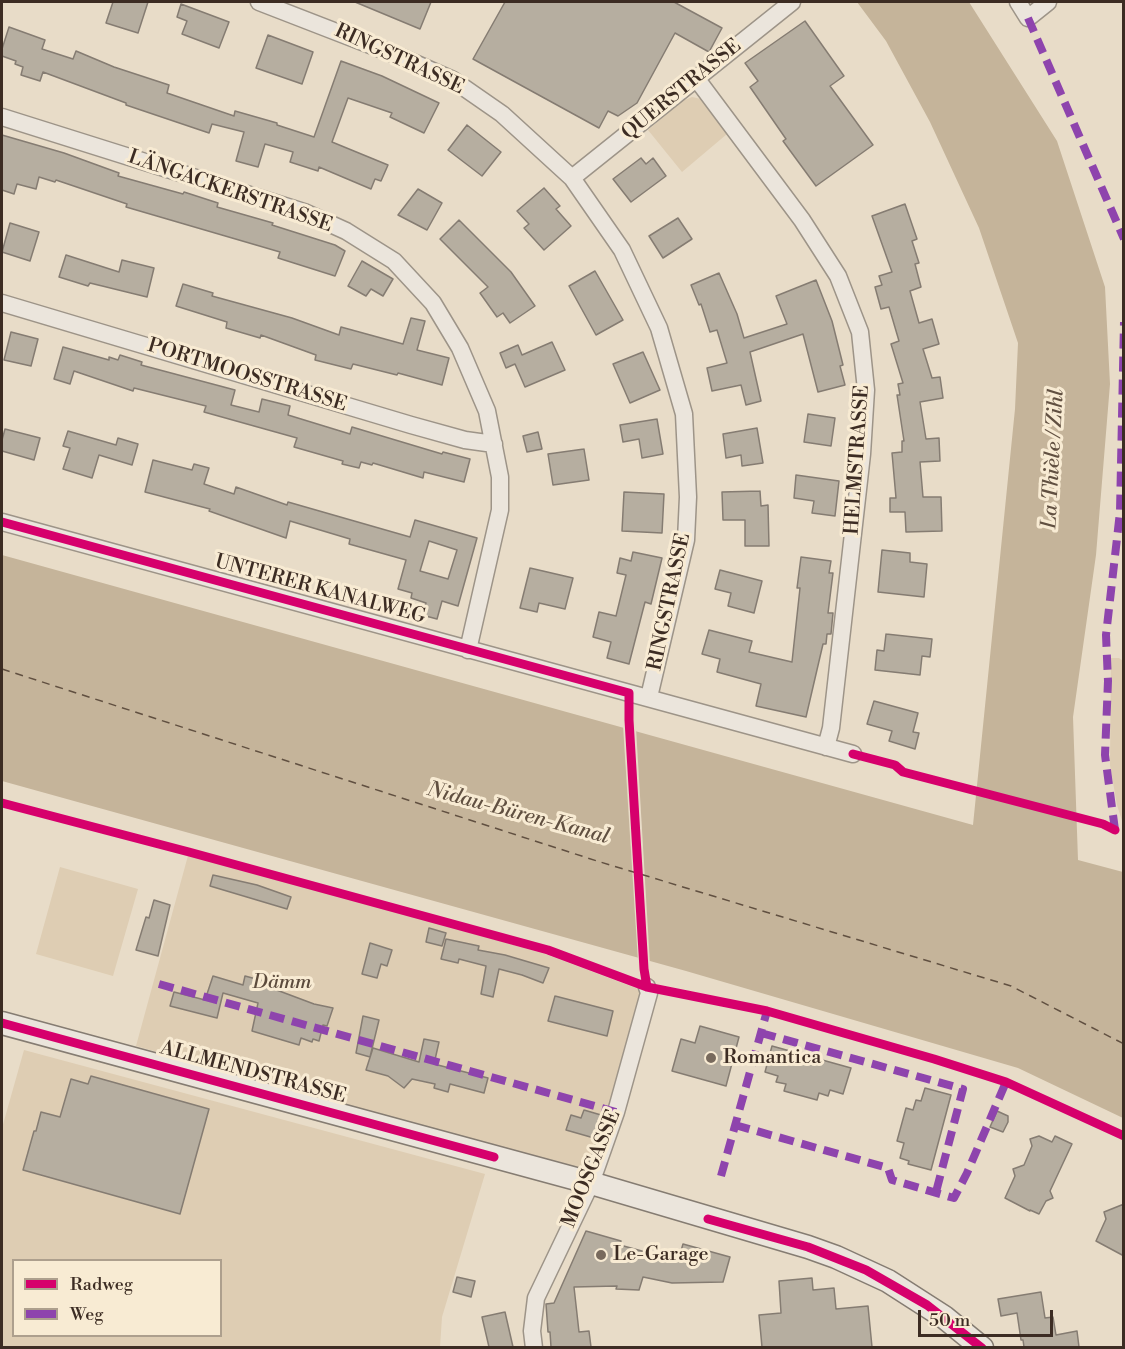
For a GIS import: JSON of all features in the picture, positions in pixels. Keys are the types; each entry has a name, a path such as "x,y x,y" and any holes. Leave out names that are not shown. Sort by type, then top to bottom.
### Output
{"main road":[{"name":"ALLMENDSTRASSE","path":"2,1023 591,1183 836,1257 907,1292 982,1347"}],"street":[{"name":"RINGSTRASSE","path":"259,2 401,57 453,80 502,114 572,178 622,250 658,328 684,414 688,497 686,540 649,697"},
{"name":"QUERSTRASSE","path":"572,178 792,2"},
{"path":"1018,2 1028,18 1048,2"},
{"name":"HELMSTRASSE","path":"696,78 802,220 838,276 860,332 866,390 862,454 831,728 826,747"},
{"name":"LÄNGACKERSTRASSE","path":"2,117 304,212 346,231 394,261 433,303 460,348 487,411 500,477 500,510 468,650"},
{"name":"PORTMOOSSTRASSE","path":"2,303 411,425 465,440 494,444"},
{"name":"UNTERER KANALWEG","path":"2,522 853,754"},
{"name":"MOOSGASSE","path":"534,1347 532,1331 536,1298 591,1183 616,1112 649,993 647,987"}],"green space":[{"path":"692,97 701,99 710,107 727,134 682,172 648,130 682,101"},
{"path":"1111,658 1119,658 1123,661 1123,824 1110,765"},
{"name":"Dämm","path":"189,852 545,954 649,993 594,1174 136,1046"},
{"path":"60,867 138,889 113,976 36,954"},
{"path":"24,1050 485,1174 442,1317 440,1347 2,1347 2,1128"}],"water":[{"path":"857,2 969,2 1057,141 1105,287 1110,384 1096,555 1073,717 1078,860 1123,872 1123,1118 1018,1068 686,971 2,781 2,555 973,825 1015,409 1018,343 979,228 930,122 886,41"}],"pier":[{"path":"623,725 636,728 650,965 638,962"}],"building":[{"path":"113,2 148,2 138,33 106,23"},
{"path":"355,2 431,2 420,29"},
{"path":"505,2 674,2 722,28 709,52 675,33 637,103 618,116 608,111 599,128 473,59"},
{"path":"181,4 229,22 219,48 182,34 187,21 177,17"},
{"path":"805,21 844,76 830,86 873,145 816,186 783,141 786,139 750,87 758,81 745,63"},
{"path":"9,27 45,40 42,49 73,59 76,51 114,67 169,85 167,93 234,116 235,111 314,137 341,61 382,76 439,103 424,133 390,117 392,113 348,98 332,142 388,165 381,181 375,179 371,189 319,167 318,171 290,162 293,152 265,144 258,167 236,161 244,132 212,124 209,133 126,105 126,103 43,72 40,81 21,75 23,67 15,64 16,61 2,56"},
{"path":"268,35 313,52 302,84 256,68"},
{"path":"467,125 501,152 482,176 448,150"},
{"path":"2,135 64,153 119,173 118,176 218,203 217,207 273,223 272,225 335,245 345,251 335,276 278,258 280,252 126,207 127,204 56,180 55,182 39,177 36,189 17,184 14,194 2,190"},
{"path":"641,158 646,164 653,158 666,176 631,202 613,179"},
{"path":"544,188 560,206 556,209 571,226 544,250 524,228 529,224 517,211"},
{"path":"418,189 442,203 427,230 398,215"},
{"path":"905,204 917,239 912,241 919,263 915,264 921,287 910,291 919,323 932,319 939,344 923,349 932,378 940,377 943,398 920,402 926,439 939,438 940,461 920,462 923,497 941,497 942,531 906,532 905,512 890,512 890,498 896,498 892,453 902,452 902,441 904,441 897,395 900,395 898,384 903,383 891,344 899,341 889,307 881,309 875,287 882,285 879,276 892,272 872,216"},
{"path":"678,218 692,239 663,258 649,236"},
{"path":"459,220 511,272 535,306 510,323 503,313 497,317 480,293 488,287 440,239"},
{"path":"10,223 39,232 30,261 2,252"},
{"path":"66,255 119,272 122,260 154,268 147,297 90,283 88,286 59,277"},
{"path":"362,261 393,279 383,296 371,289 366,296 348,286"},
{"path":"595,271 623,320 596,335 569,286"},
{"path":"719,273 737,314 744,338 787,324 776,296 816,280 832,321 843,365 840,366 845,385 818,392 803,334 750,352 761,401 746,405 741,385 712,391 707,368 727,363 717,330 710,332 701,304 699,305 691,285"},
{"path":"183,284 213,293 212,296 292,318 339,335 341,327 403,344 411,318 425,321 417,350 449,358 442,385 353,364 351,369 315,360 316,355 261,335 260,338 226,328 227,322 176,306"},
{"path":"11,332 38,339 31,366 4,360"},
{"path":"552,342 565,370 525,387 515,364 506,368 500,353 518,345 522,355"},
{"path":"63,347 109,360 109,357 118,360 120,355 142,362 141,365 235,390 231,405 259,412 262,399 290,406 288,415 350,434 352,427 442,454 443,452 470,459 464,482 424,472 423,478 373,463 372,465 361,462 359,468 342,464 343,461 294,447 297,438 204,412 206,406 134,388 133,391 74,371 70,384 54,379"},
{"path":"643,352 660,390 630,403 613,364"},
{"path":"808,414 835,418 831,446 804,442"},
{"path":"657,419 663,454 642,458 639,439 623,442 620,425"},
{"path":"757,428 763,463 742,466 741,455 726,458 723,434"},
{"path":"5,429 40,438 34,460 2,451"},
{"path":"68,431 116,445 118,438 138,444 132,465 99,455 92,478 63,469 70,448 63,446"},
{"path":"538,432 542,449 527,452 523,436"},
{"path":"584,449 589,480 553,485 548,454"},
{"path":"153,460 192,470 194,464 209,468 204,484 234,494 236,487 287,505 288,502 410,537 415,520 477,538 458,606 442,601 437,619 422,615 426,603 411,598 412,593 398,589 406,560 349,544 350,539 290,521 286,538 209,511 210,509 145,492","holes":["429,541 457,550 448,579 420,571"]},
{"path":"796,475 839,481 835,516 812,513 814,501 794,498"},
{"path":"760,491 761,506 768,505 769,546 745,546 745,520 723,520 722,492"},
{"path":"624,492 664,494 662,533 622,531"},
{"path":"882,550 910,553 910,562 927,564 924,597 878,592"},
{"path":"633,552 662,558 651,604 645,602 629,664 607,658 611,642 593,637 599,612 616,616 626,575 617,573 620,558 631,561"},
{"path":"801,557 831,561 829,573 833,573 828,613 833,613 831,634 827,634 826,644 823,644 806,717 756,706 761,684 717,672 720,659 702,654 709,630 752,641 749,652 792,662"},
{"path":"530,568 573,578 565,609 539,603 537,612 520,608"},
{"path":"720,570 762,581 754,613 728,606 731,593 715,589"},
{"path":"886,634 932,639 930,657 922,656 920,675 875,670 877,650 884,651"},
{"path":"874,701 918,713 913,732 919,733 915,749 889,741 892,731 867,724"},
{"path":"213,875 257,885 291,897 287,909 210,886"},
{"path":"154,900 170,905 158,956 136,950"},
{"path":"429,928 446,933 442,946 426,942"},
{"path":"446,939 479,946 478,950 549,968 543,983 499,969 493,997 481,994 486,966 459,959 458,963 441,959"},
{"path":"370,943 392,950 387,966 381,964 377,978 362,974"},
{"path":"213,976 243,985 245,976 275,984 274,989 314,1004 333,1008 327,1026 323,1025 319,1041 313,1039 312,1042 301,1038 299,1045 252,1031 258,1003 223,993 217,1018 170,1006 174,992 205,1000"},
{"path":"555,996 613,1011 607,1036 548,1021"},
{"path":"363,1016 379,1020 370,1057 356,1053"},
{"path":"700,1026 739,1037 726,1086 672,1071 681,1039 695,1043"},
{"path":"424,1039 439,1042 434,1064 488,1078 484,1093 450,1084 448,1092 434,1088 435,1084 412,1079 404,1088 388,1076 366,1070 373,1048 419,1062"},
{"path":"772,1046 851,1068 843,1094 830,1090 828,1096 819,1093 817,1100 784,1091 786,1084 776,1082 778,1076 765,1072"},
{"path":"91,1076 209,1109 180,1214 23,1170 41,1112 60,1117 71,1079 88,1084"},
{"path":"925,1088 951,1095 931,1170 908,1164 909,1161 900,1158 904,1143 897,1141 906,1108 913,1110 916,1100 921,1101"},
{"path":"584,1110 601,1115 594,1138 566,1130 571,1115 581,1118"},
{"path":"997,1111 1008,1116 1003,1132 990,1127"},
{"path":"1039,1136 1052,1142 1055,1136 1072,1144 1050,1191 1053,1198 1046,1201 1039,1214 1005,1198 1015,1176 1013,1169 1024,1165 1032,1146 1030,1139"},
{"path":"1124,1204 1124,1256 1096,1241 1106,1219 1104,1212"},
{"path":"586,1231 621,1241 620,1245 678,1261 683,1244 730,1257 723,1282 672,1283 643,1277 639,1290 616,1289 617,1286 574,1287 579,1332 589,1331 591,1347 551,1347 546,1304 554,1303"},
{"path":"457,1277 475,1281 471,1297 453,1292"},
{"path":"812,1278 813,1290 834,1288 836,1309 868,1306 872,1347 762,1347 759,1315 781,1313 779,1281"},
{"path":"1041,1292 1045,1318 1053,1317 1056,1335 1077,1331 1079,1347 1024,1347 1017,1313 1001,1316 998,1299"},
{"path":"505,1312 513,1347 489,1347 482,1317"}],"ferry route":[{"path":"2,669 597,861 1011,986 1124,1044"}],"marked path":[{"path":"1028,18 1124,239"},
{"path":"1115,830 1105,755 1108,681 1106,635 1120,512 1124,322"},
{"path":"159,984 616,1112"},
{"path":"721,1176 767,1011"},
{"path":"761,1033 963,1089 936,1192"},
{"path":"735,1125 888,1168 892,1180 954,1198 1006,1082"}],"cycle path":[{"path":"2,522 629,693 644,969 647,987"},
{"path":"853,754 895,765 903,772 1103,824 1115,830"},
{"path":"2,803 548,950 647,987 767,1011 934,1059 1006,1082 1124,1136"},
{"path":"2,1023 494,1157"},
{"path":"708,1219 808,1247 866,1270 927,1305 982,1348"}],"place":[{"name":"Romantica","path":"711,1058"},
{"name":"Le-Garage","path":"601,1255"}],"water label":[{"name":"La Thièle / Zihl","path":"1054,459"},
{"name":"Nidau-Büren-Kanal","path":"518,814"}]}
